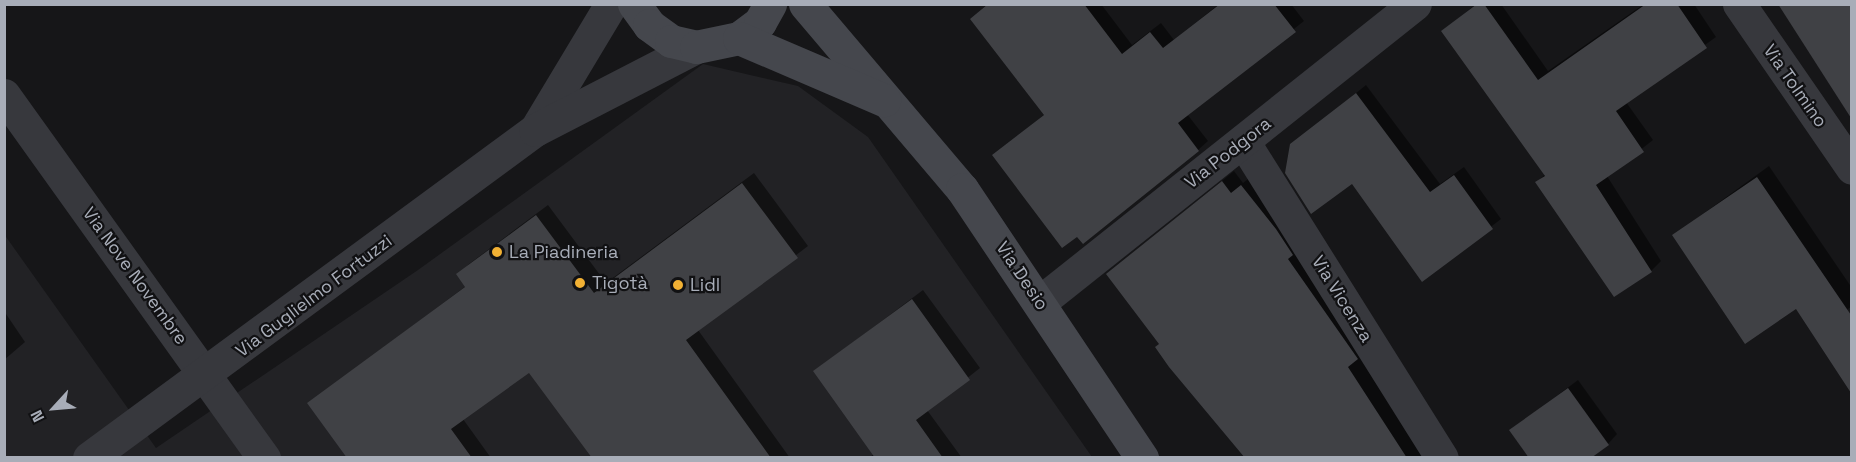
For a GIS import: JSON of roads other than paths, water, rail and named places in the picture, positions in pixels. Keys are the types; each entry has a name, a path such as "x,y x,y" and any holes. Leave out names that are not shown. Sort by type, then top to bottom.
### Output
{"street":[{"name":"Via Guglielmo Fortuzzi","path":"535,130 611,4"},
{"path":"634,4 657,30 696,47 739,39 771,4"},
{"name":"Via Desio","path":"805,4 962,189 1040,302 1142,458"},
{"name":"Via Podgora","path":"1040,302 1415,4"},
{"name":"Via Tolmino","path":"1739,4 1851,168"},
{"name":"Via Desio","path":"739,39 890,102"},
{"name":"Via Guglielmo Fortuzzi","path":"89,458 207,376 535,130 696,47"},
{"name":"Via Nove Novembre","path":"4,95 264,458"},
{"name":"Via Vicenza","path":"1243,141 1442,458"}],"place":[{"name":"La Piadineria","path":"497,252"},
{"name":"Tigotà","path":"580,283"},
{"name":"Lidl","path":"678,285"}]}
